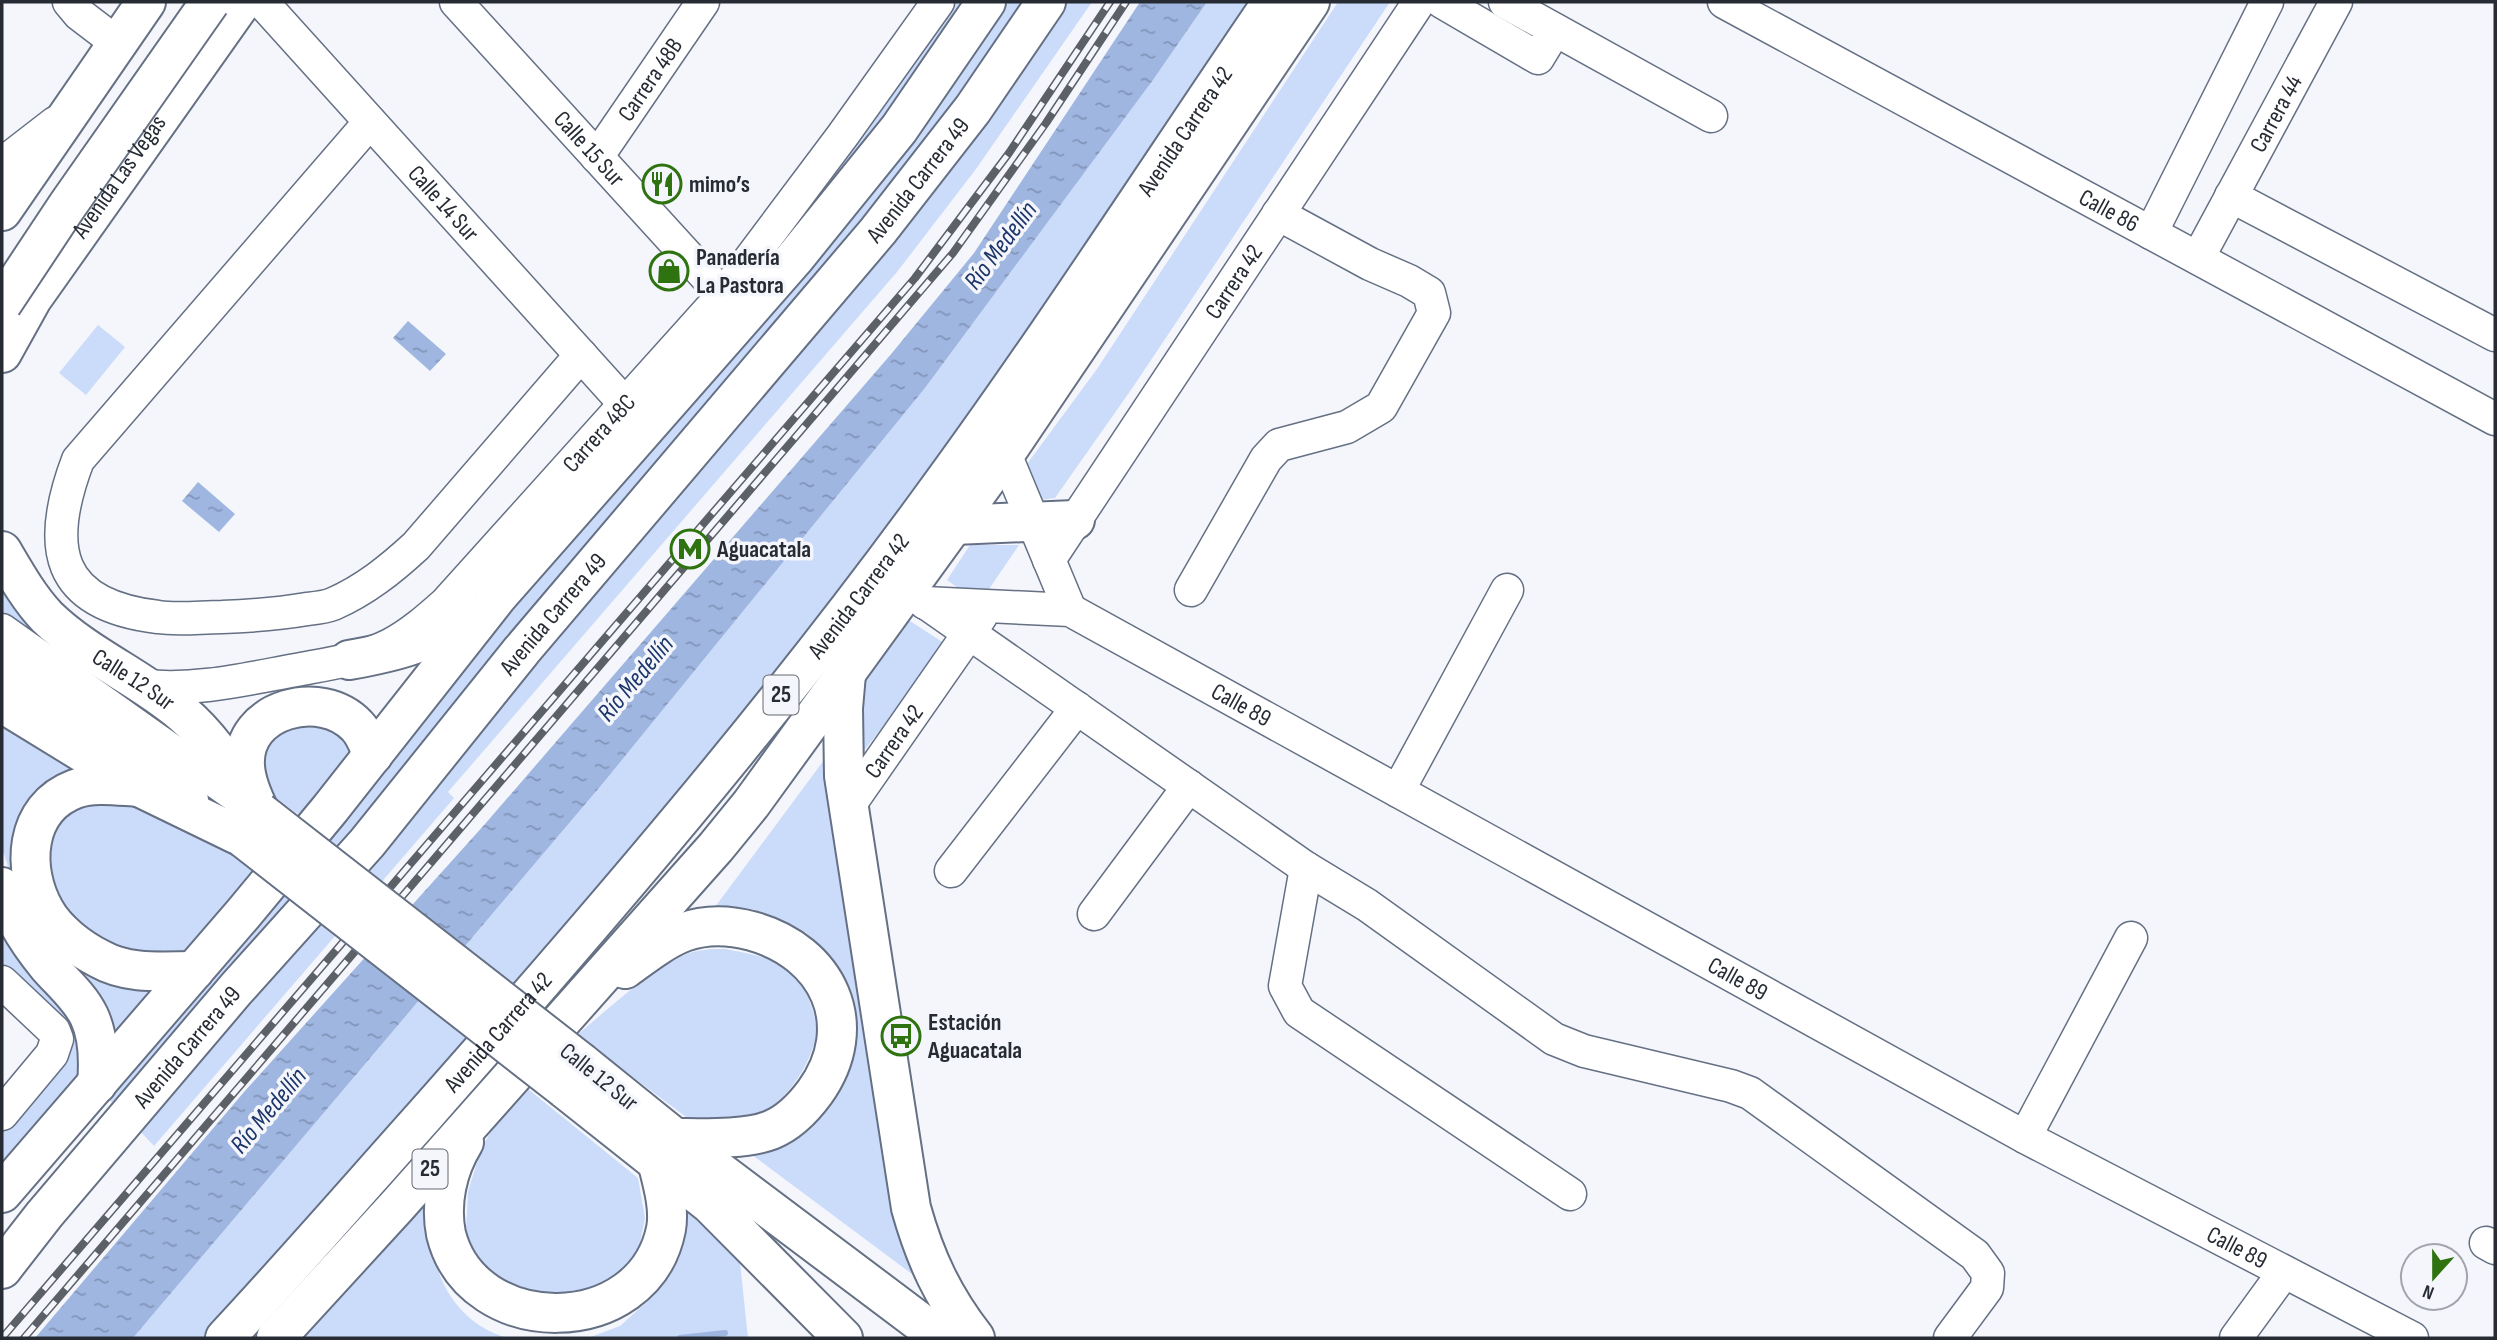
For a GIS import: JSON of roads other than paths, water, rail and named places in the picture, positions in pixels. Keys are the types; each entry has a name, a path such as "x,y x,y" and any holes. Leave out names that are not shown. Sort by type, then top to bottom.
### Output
{"main road":[{"path":"2,211 146,2"},
{"name":"Avenida Las Vegas","path":"2,261 178,2"},
{"name":"Avenida Las Vegas","path":"2,354 17,302 67,206 210,2"},
{"name":"Avenida Las Vegas","path":"17,302 107,194 242,2"},
{"name":"Avenida Carrera 49","path":"2,1193 194,971 373,755 497,597 723,341 844,198 899,129 986,2"},
{"name":"Avenida Carrera 49","path":"2,1269 44,1215 236,989 367,843 522,650 878,231 973,109 1046,2"},
{"name":"Avenida Carrera 42","path":"225,1338 573,947 820,646 929,502 1032,357 1272,2"},
{"name":"Avenida Carrera 42","path":"276,1338 716,847 794,747 846,674 916,596 954,525 1005,454 1310,2"},
{"path":"45,148 49,169 56,184 66,194 81,199 107,194"},
{"path":"954,525 1075,520"},
{"name":"Calle 12 Sur","path":"2,551 35,601 58,627 84,647 146,686 201,730 251,825"},
{"path":"348,660 416,645 450,629 497,597"},
{"path":"846,674 844,776 911,1208 924,1250 940,1287 975,1338"},
{"name":"Calle 12 Sur","path":"2,703 139,787 251,825 666,1149 941,1338"},
{"path":"251,825 245,757 254,734 264,722 278,713 307,706 337,712 358,727 373,755"},
{"path":"139,787 102,785 77,788 57,798 42,814 29,851 36,892 45,912 54,923 72,940 102,960 145,971 194,971"},
{"path":"2,887 13,920 88,1014 98,1052 97,1084"},
{"path":"486,1105 459,1149 446,1185 443,1217 450,1255 470,1288 492,1308 520,1321 550,1325 589,1321 620,1304 646,1279 659,1255 666,1227 666,1149 770,1130 796,1114 826,1075 836,1041 836,1009 820,974 799,953 774,937 742,928 711,926 683,933 655,948 582,997"},
{"name":"Calle 12 Sur","path":"666,1149 710,1204 843,1338"}],"street":[{"path":"69,2 79,14 117,44"},
{"name":"Calle 14 Sur","path":"262,2 625,404"},
{"name":"Carrera 48B","path":"597,157 703,2"},
{"name":"Carrera 48C","path":"146,686 207,686 348,660 389,645 424,623 446,603 723,295 850,126 938,2"},
{"name":"Carrera 42","path":"1049,560 1419,2"},
{"path":"1442,2 1538,58 1555,30"},
{"path":"1505,2 1711,116"},
{"name":"Calle 86","path":"1724,2 2495,419"},
{"path":"2151,233 2267,2"},
{"name":"Carrera 44","path":"2198,258 2336,2"},
{"name":"Calle 15 Sur","path":"470,7 597,157 723,295"},
{"path":"2,164 70,112"},
{"path":"370,122 78,460 65,494 59,534 64,563 84,591 112,606 158,617 262,616 331,605 385,575 416,546 581,355"},
{"path":"2231,196 2495,335"},
{"path":"1191,590 1266,459 1279,445 1347,427 1381,407 1434,313 1429,293 1278,214"},
{"path":"1005,454 1070,610"},
{"path":"1398,791 1507,590"},
{"path":"916,596 1306,868 1367,905 1554,1039 1584,1051 1731,1086 1750,1093 1975,1255 1988,1273 1987,1287 1950,1338"},
{"name":"Calle 89","path":"916,596 988,606 1070,610 2025,1137 2412,1338"},
{"name":"Carrera 42","path":"848,807 988,606"},
{"name":"Calle 12 Sur","path":"2,630 251,825"},
{"name":"Calle 12 Sur","path":"2,665 125,750 251,825"},
{"path":"951,871 1077,708"},
{"path":"1094,914 1189,786"},
{"path":"1306,868 1285,986 1299,1012 1570,1194"},
{"path":"2025,1137 2131,938"},
{"path":"2,982 54,1031 57,1039 52,1054 2,1114"},
{"path":"2236,1338 2284,1272"}],"water":[{"name":"Río Medellín","path":"1140,2 1207,2 1153,80 925,388 604,782 133,1338 35,1338 244,1092 485,824 892,353 974,253"},
{"path":"408,321 446,354 430,371 393,338"},
{"path":"198,482 235,514 219,532 182,501"}],"waterway":[{"path":"680,1338 725,1333"}],"railway":[{"path":"2,1338 915,278 1009,153 1110,2"},
{"path":"24,1338 953,253 1046,123 1126,2"}],"place":[{"name":"mimo’s","path":"662,184"},
{"name":"Panadería La Pastora","path":"669,271"},
{"name":"Aguacatala","path":"690,549"},
{"name":"Estación Aguacatala","path":"901,1036"}]}
